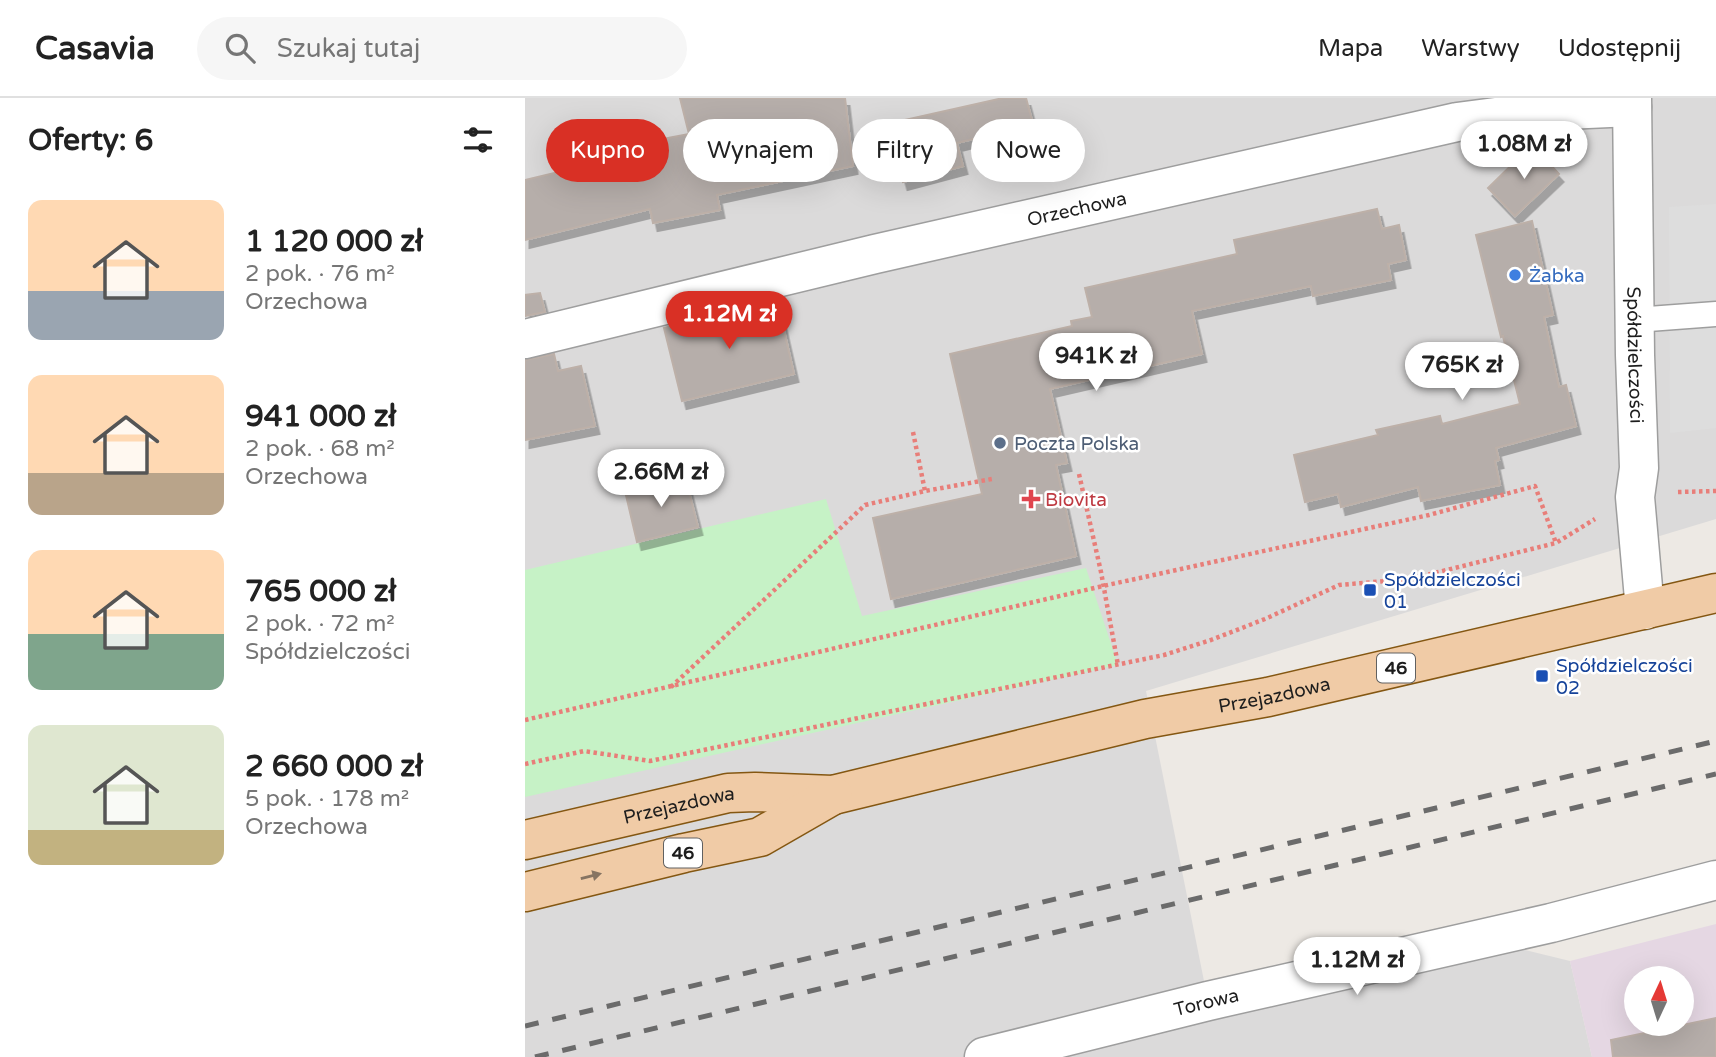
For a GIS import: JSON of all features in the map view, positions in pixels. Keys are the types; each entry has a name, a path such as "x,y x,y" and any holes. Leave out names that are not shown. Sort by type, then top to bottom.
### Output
{"main road":[{"name":"Przejazdowa","path":"525,840 728,793 833,795 1145,719 1268,697 1716,593"},
{"name":"Przejazdowa","path":"525,892 760,837 833,795"}],"street":[{"name":"Orzechowa","path":"525,339 875,254 1457,121 1543,111 1577,103 1632,102"},
{"name":"Spółdzielczości","path":"1632,102 1639,468 1635,497 1645,610"},
{"name":"Torowa","path":"984,1057 1208,1001 1551,923 1716,880"}],"lane":[{"path":"1635,320 1716,314"}],"path":[{"path":"913,432 925,491"},
{"path":"1079,474 1118,665"},
{"path":"671,687 865,505 992,479"},
{"path":"525,720 1104,586 1429,515 1535,485 1556,542"},
{"path":"1666,492 1716,491"},
{"path":"525,764 584,751 650,761 1164,655 1211,640 1339,585 1410,579 1556,542 1596,518"}],"shaded area":[{"path":"525,98 1716,98 1716,519 1146,691 1208,1001 1481,939 1570,961 1592,1057 525,1057"},
{"path":"1716,204 1716,428 1670,433 1669,207"},
{"path":"1716,924 1716,1057 1592,1057 1570,961"}],"green space":[{"path":"826,499 862,616 1086,568 1118,665 525,797 525,570"}],"building":[{"path":"680,98 845,98 852,166 838,169 838,119 685,119"},
{"path":"1003,98 1026,98 1032,119 971,119 971,140 957,143 957,119 909,119"},
{"path":"683,135 683,182 778,182 717,195 720,210 653,223 650,209 525,240 525,180 546,175 546,182 669,182 669,138"},
{"path":"957,143 963,166 957,168"},
{"path":"1532,145 1559,174 1515,216 1488,188"},
{"path":"1377,209 1382,229 1399,225 1406,260 1388,264 1391,280 1313,296 1311,286 1192,311 1202,354 1050,389 1067,463 1056,465 1076,556 891,599 873,518 982,494 950,354 1072,326 1071,321 1092,317 1085,288 1237,254 1234,240"},
{"path":"1532,221 1553,315 1544,317 1559,387 1566,385 1576,426 1496,448 1499,460 1495,461 1500,485 1421,501 1418,487 1341,507 1338,494 1305,502 1294,455 1378,435 1376,430 1440,416 1442,424 1520,404 1476,235"},
{"path":"540,293 545,312 525,316 525,295"},
{"path":"777,300 794,374 682,401 664,328"},
{"path":"554,354 558,371 581,366 595,426 525,440 525,360"},
{"path":"685,476 698,527 637,542 625,491"},
{"path":"1716,1018 1716,1057 1613,1057 1611,1040 1630,1036 1694,1036 1694,1023"}],"railway":[{"path":"525,1026 1716,741"},
{"path":"535,1057 1716,774"}],"place":[{"name":"Żabka","path":"1515,275"},
{"name":"Poczta Polska","path":"1000,443"},
{"name":"Biovita","path":"1031,499"},
{"name":"Spółdzielczości 01","path":"1370,590"},
{"name":"Spółdzielczości 02","path":"1542,676"}]}
